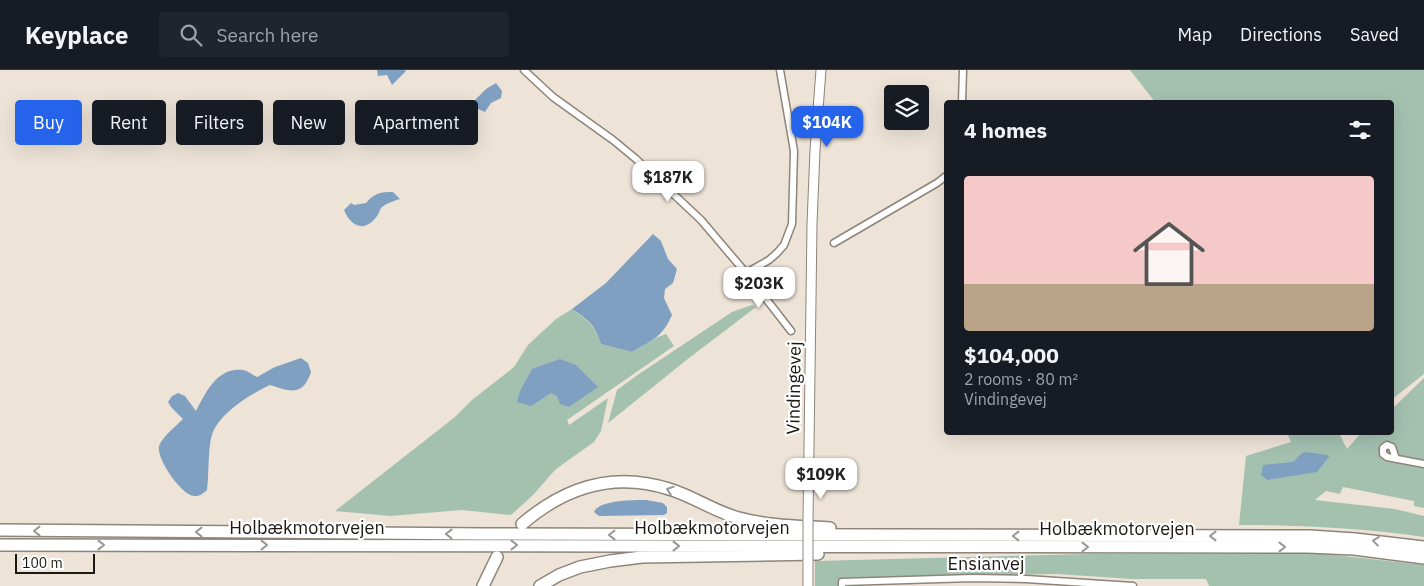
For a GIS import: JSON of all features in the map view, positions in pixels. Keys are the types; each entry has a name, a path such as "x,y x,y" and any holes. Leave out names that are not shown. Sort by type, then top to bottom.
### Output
{"highway":[{"path":"522,524 555,499 578,489 602,483 627,481 648,483 670,489 738,518 765,524 914,535"},
{"name":"Holbækmotorvejen","path":"0,530 483,534 1310,536 1424,547"},
{"name":"Holbækmotorvejen","path":"0,545 1308,547 1354,549 1424,558"},
{"path":"540,586 559,575 580,567 642,557 900,552 949,547"},
{"path":"483,586 498,557"}],"main road":[{"name":"Vindingevej","path":"808,586 812,224 821,70"}],"street":[{"path":"524,70 553,97 614,140 701,220 746,273 791,331"},
{"path":"746,273 777,253 784,246 792,224 794,151 780,70"},
{"path":"962,100 963,70"},
{"path":"834,243 944,178"},
{"path":"1396,459 1424,464"},
{"path":"972,578 972,586"},
{"name":"Ensianvej","path":"842,586 842,582 919,583 972,578 1134,586"}],"green space":[{"path":"1130,70 1424,70 1424,374 1394,398 1394,100 1153,100"},
{"path":"752,305 756,307 608,423 617,390 732,312"},
{"path":"572,309 590,324 601,344 632,352 666,334 674,346 567,420 569,425 608,398 601,431 594,442 556,469 533,495 511,515 462,510 390,516 335,511 455,417 472,400 514,367 528,345 556,319"},
{"path":"1424,378 1424,508 1414,506 1414,501 1343,487 1340,494 1326,491 1315,500 1395,509 1424,516 1424,537 1332,528 1239,525 1246,456 1291,442 1288,435 1340,435 1347,449 1359,435 1394,435 1394,407"},
{"path":"1086,554 1326,554 1424,565 1424,586 1209,586 1206,579 1132,579 1057,574 840,578 839,586 815,586 815,561"}],"water":[{"path":"377,70 406,71 392,85 387,75 378,76"},
{"path":"496,83 502,91 501,98 491,103 485,112 478,109 478,100 475,100 486,89"},
{"path":"393,192 400,199 383,206 368,225 359,226 354,224 344,210 351,203 354,205 366,203 378,194"},
{"path":"653,234 661,241 668,259 677,269 673,283 665,289 664,298 672,315 660,334 632,352 601,344 590,323 572,309 606,283"},
{"path":"301,358 308,363 311,372 308,380 300,389 290,390 270,385 236,405 221,419 212,435 207,490 196,496 189,494 176,483 165,467 159,452 159,446 163,439 183,419 168,402 172,396 178,393 185,396 196,411 208,389 226,372 243,370 257,377 275,367"},
{"path":"560,359 576,365 598,387 569,407 560,404 557,396 551,393 531,406 517,402 520,391 532,369"},
{"path":"1302,453 1328,455 1329,457 1317,472 1267,480 1261,475 1263,465 1293,462"},
{"path":"646,500 663,503 667,507 667,513 664,515 599,516 594,512 602,505 609,503"}]}
